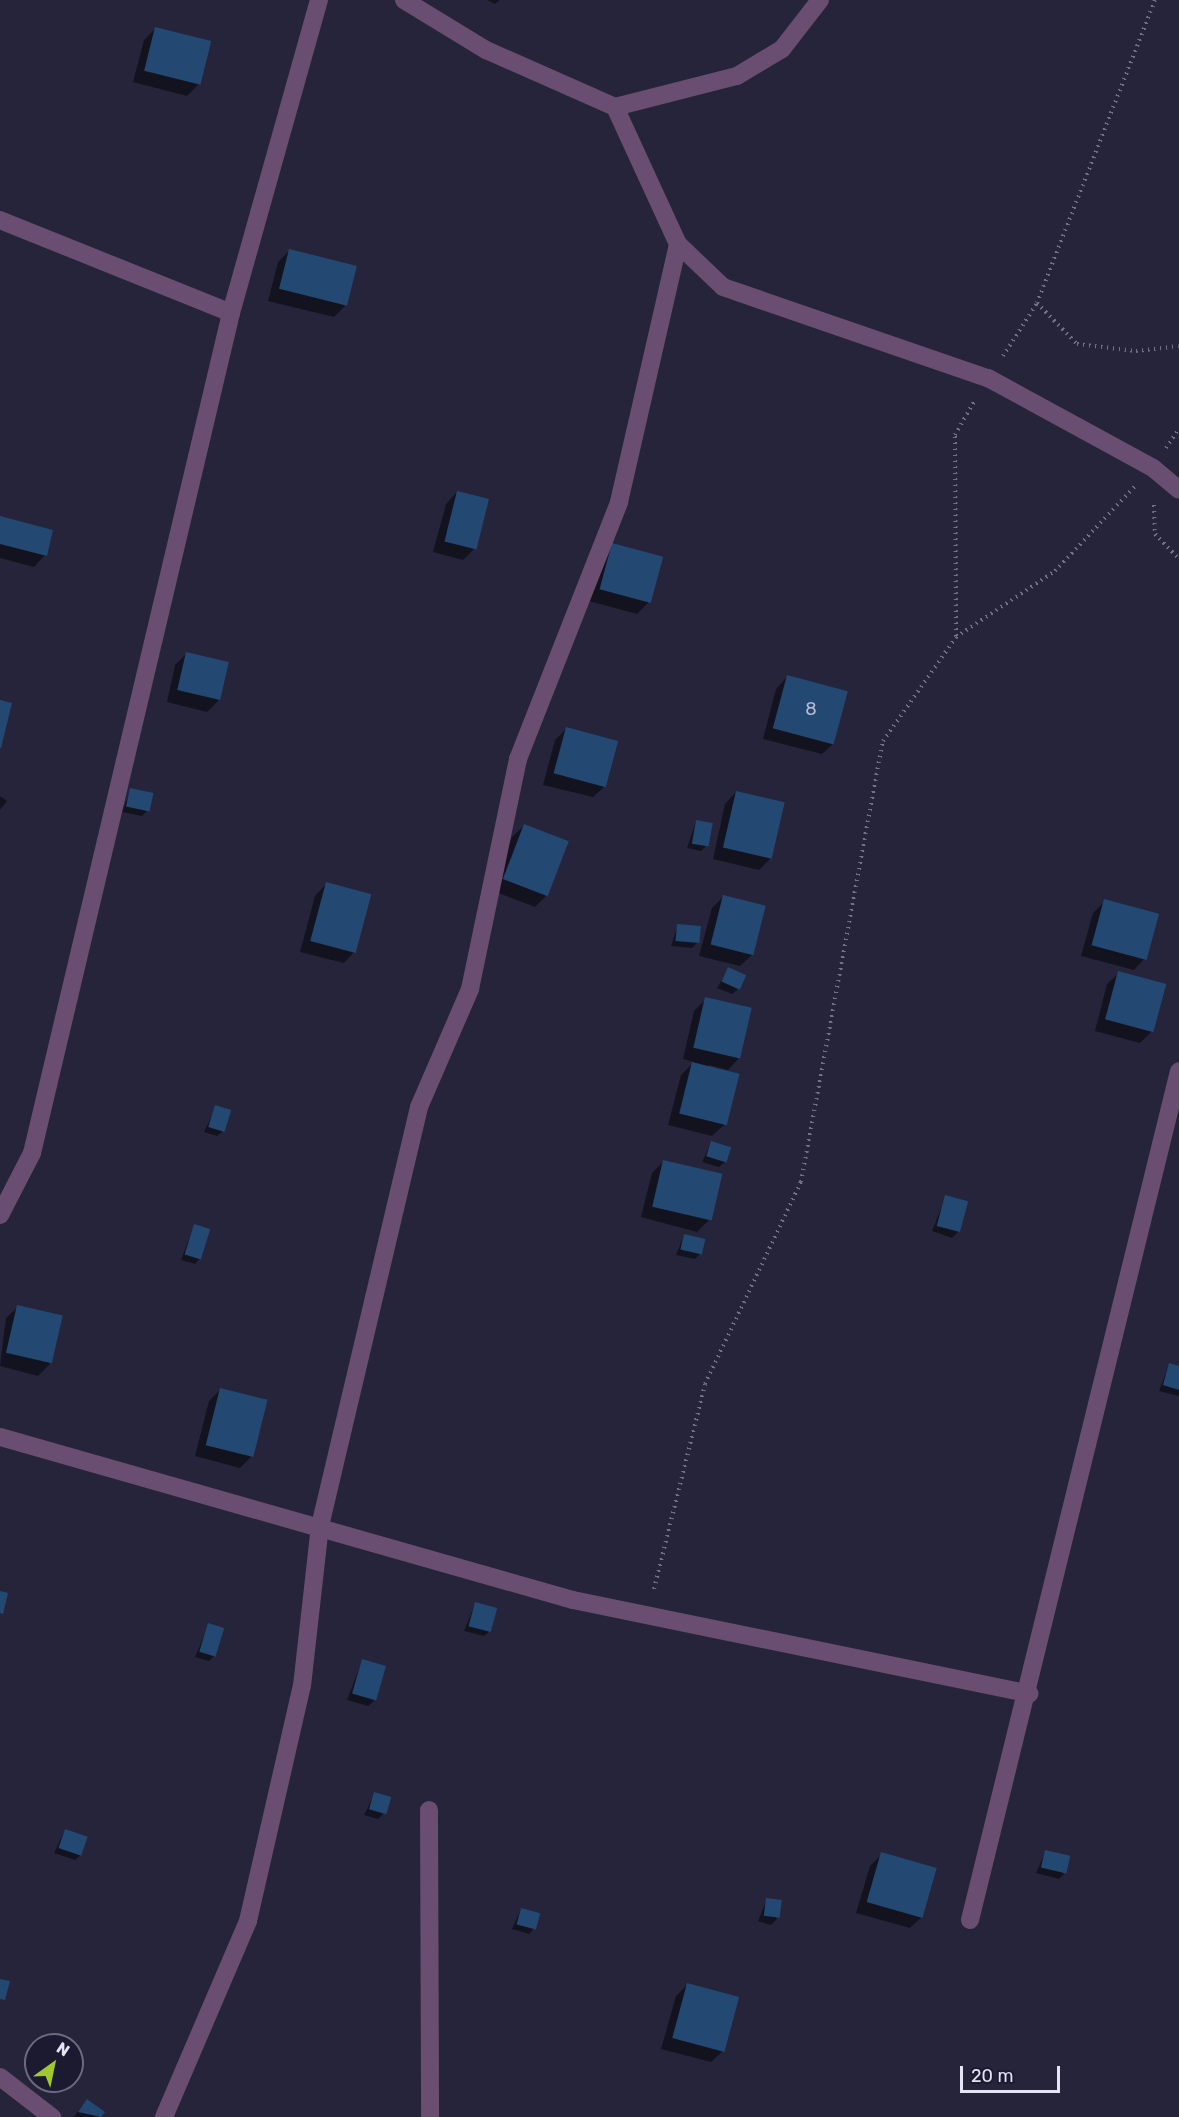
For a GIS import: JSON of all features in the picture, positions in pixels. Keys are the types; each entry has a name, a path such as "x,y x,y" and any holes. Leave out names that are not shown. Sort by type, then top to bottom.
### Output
{"street":[{"path":"0,1215 32,1153 231,313 319,0"},
{"path":"405,0 486,50 615,107 737,76 782,49 820,0"},
{"path":"615,107 678,244 723,286 988,378 1153,468 1179,489"},
{"path":"0,220 231,313"},
{"path":"164,2117 248,1921 302,1686 320,1526 419,1107 470,989 518,759 619,502 678,244"},
{"path":"970,1920 1029,1694 1179,1071"},
{"path":"0,1437 320,1526 573,1600 1029,1694"},
{"path":"429,1810 430,2117"},
{"path":"0,2077 52,2117"}],"path":[{"path":"956,637 955,435 988,378 1037,303 1155,0"},
{"path":"1037,303 1077,344 1136,351 1179,346"},
{"path":"647,1616 705,1384 801,1182 883,741 956,637 1055,571 1153,468 1179,429"},
{"path":"1153,468 1155,534 1179,560"}],"building":[{"path":"155,27 211,41 200,85 144,71"},
{"path":"289,249 357,266 347,306 279,289"},
{"path":"457,491 489,499 476,549 444,541"},
{"path":"0,516 53,530 47,556 0,544"},
{"path":"612,543 663,557 651,603 600,589"},
{"path":"186,652 229,662 220,700 177,690"},
{"path":"787,675 848,691 834,744 773,728"},
{"path":"0,700 12,703 1,748 0,748"},
{"path":"566,727 618,741 606,787 554,773"},
{"path":"130,788 153,793 150,812 126,807"},
{"path":"736,791 785,802 772,859 723,848"},
{"path":"696,820 713,823 709,847 692,844"},
{"path":"524,824 569,841 548,896 503,879"},
{"path":"326,882 371,894 356,953 310,941"},
{"path":"723,895 766,906 753,955 711,944"},
{"path":"1104,899 1159,914 1147,960 1092,945"},
{"path":"677,924 701,926 699,943 676,941"},
{"path":"728,967 746,975 740,990 721,982"},
{"path":"1118,971 1166,984 1153,1032 1105,1019"},
{"path":"705,997 752,1008 740,1058 693,1048"},
{"path":"692,1062 740,1074 727,1125 679,1113"},
{"path":"215,1105 231,1110 225,1132 208,1127"},
{"path":"711,1141 731,1147 726,1162 706,1156"},
{"path":"663,1160 722,1174 712,1220 652,1207"},
{"path":"945,1195 968,1201 960,1232 937,1226"},
{"path":"194,1224 210,1229 201,1260 185,1255"},
{"path":"684,1234 705,1239 702,1255 680,1250"},
{"path":"17,1305 63,1316 52,1363 6,1353"},
{"path":"1169,1363 1179,1366 1179,1390 1163,1385"},
{"path":"220,1388 268,1400 253,1457 206,1445"},
{"path":"0,1591 8,1593 3,1614 0,1613"},
{"path":"475,1602 497,1608 491,1632 469,1626"},
{"path":"208,1623 224,1628 215,1657 199,1652"},
{"path":"362,1659 386,1666 376,1700 352,1694"},
{"path":"374,1792 391,1797 386,1814 369,1809"},
{"path":"65,1829 88,1837 81,1856 58,1848"},
{"path":"1045,1850 1070,1856 1066,1873 1041,1868"},
{"path":"881,1852 937,1868 922,1918 867,1902"},
{"path":"766,1898 782,1900 780,1918 764,1916"},
{"path":"521,1908 540,1913 536,1930 517,1924"},
{"path":"0,1979 10,1981 5,2000 0,1999"},
{"path":"687,1983 739,1997 724,2052 672,2038"},
{"path":"87,2099 105,2112 101,2117 78,2112"}]}
